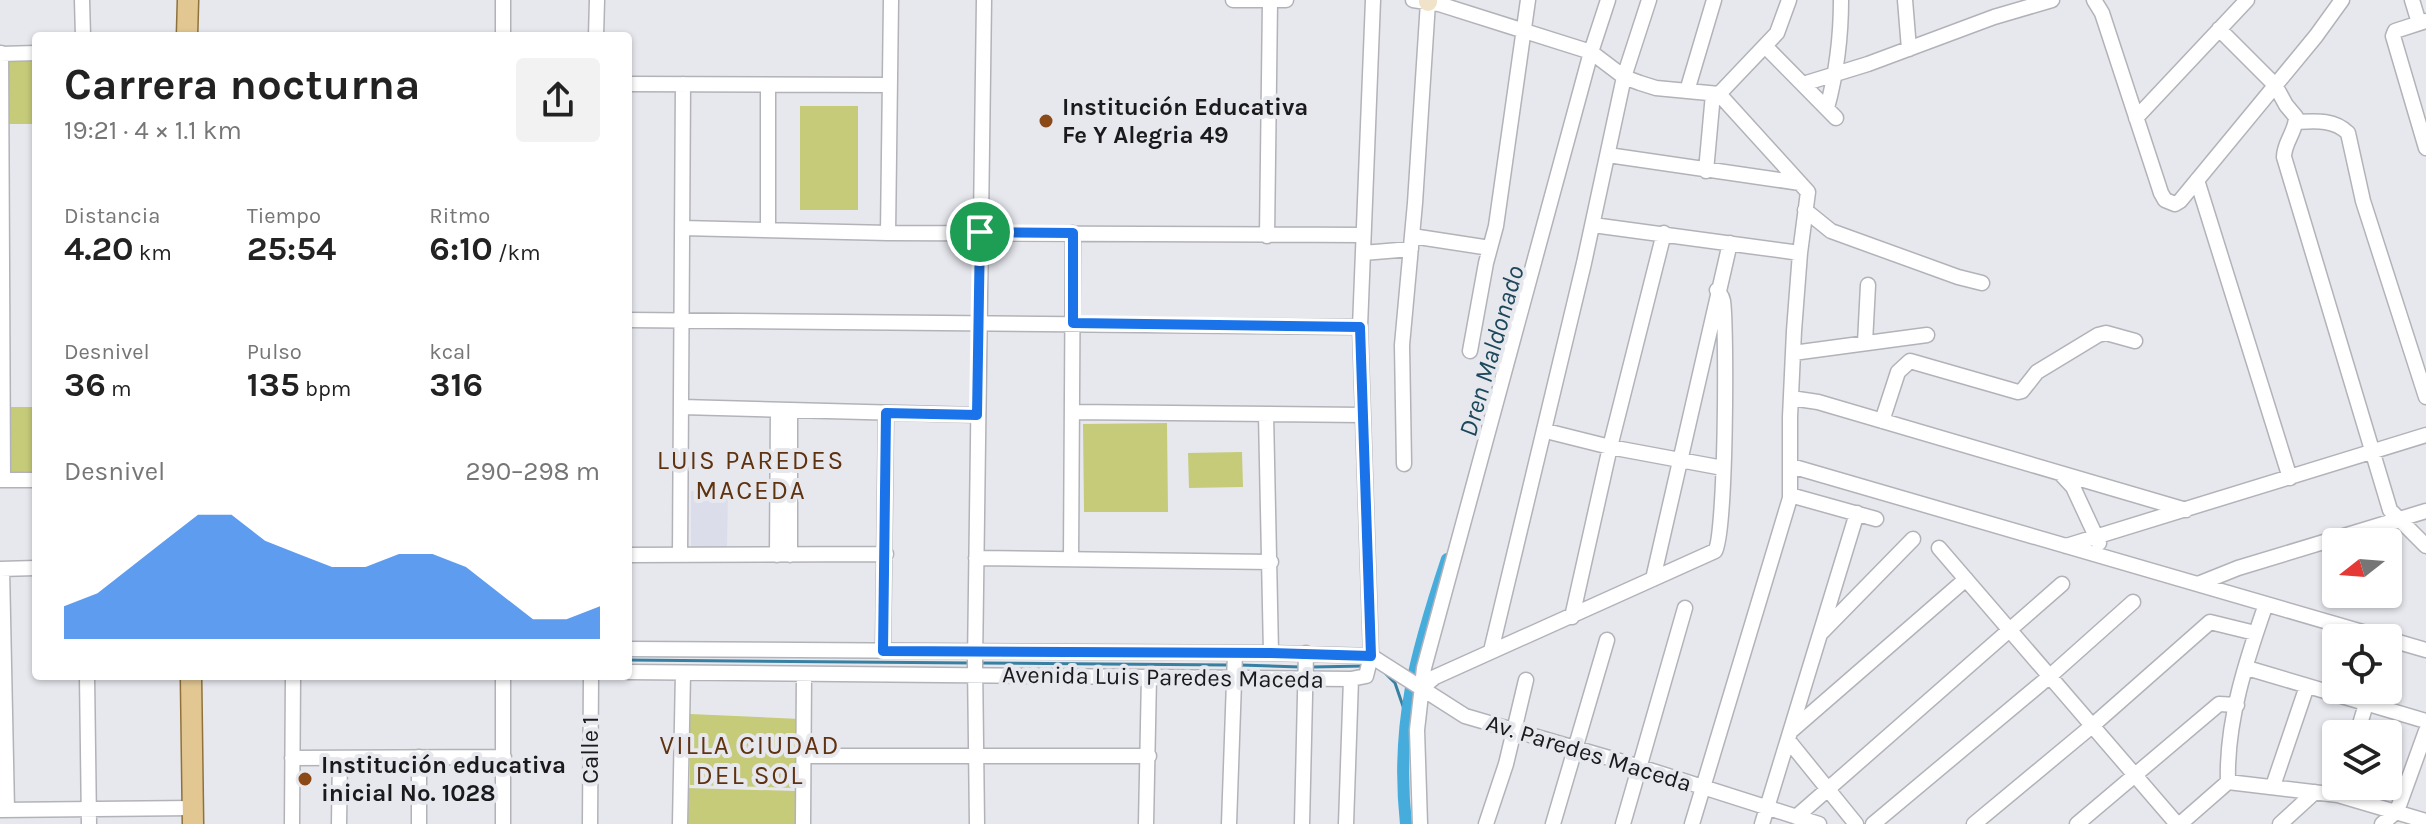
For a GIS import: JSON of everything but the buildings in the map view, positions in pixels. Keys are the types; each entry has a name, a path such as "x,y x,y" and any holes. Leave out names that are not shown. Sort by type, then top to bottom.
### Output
{"main road":[{"path":"187,32 188,0"},
{"path":"191,680 193,816"}],"street":[{"path":"82,0 83,32"},
{"path":"503,0 503,32"},
{"path":"596,32 597,0"},
{"path":"888,233 891,0"},
{"path":"977,824 977,415 984,0"},
{"path":"1233,0 1286,0"},
{"path":"1346,824 1351,679 1366,676 1371,656 1360,327 1373,0"},
{"path":"1470,351 1496,226 1528,0"},
{"path":"1420,824 1417,730 1428,653 1591,52 1608,0"},
{"path":"1491,651 1546,431 1624,77 1649,0"},
{"path":"1687,91 1714,0"},
{"path":"1706,171 1716,94 1777,33 1789,0"},
{"path":"1766,47 1832,113 1841,42 1841,0"},
{"path":"1905,0 1909,49"},
{"path":"1991,0 1994,17"},
{"path":"1803,84 1994,17 2052,0"},
{"path":"2094,0 2102,13 2165,200 2175,204 2342,0"},
{"path":"2136,118 2247,0"},
{"path":"2412,0 2423,22 2395,31 2393,36 2426,148"},
{"path":"1267,236 1270,1"},
{"path":"1404,464 1402,345 1430,1 1591,52 1624,77 1656,88 1716,94 1808,192 1793,353 1790,495 1692,824"},
{"path":"2219,29 2275,85 2297,122"},
{"path":"32,53 1,54 2,480 32,480"},
{"path":"632,84 890,85"},
{"path":"680,555 683,84"},
{"path":"768,85 768,230"},
{"path":"2297,122 2327,121 2348,133 2363,201 2426,397"},
{"path":"2297,122 2284,148 2284,157 2390,510 2426,546"},
{"path":"1608,155 1800,183"},
{"path":"2197,180 2290,478"},
{"path":"1805,210 1831,231 1982,283"},
{"path":"1593,225 1800,253"},
{"path":"682,228 888,233 1362,235"},
{"path":"1071,558 1073,233"},
{"path":"1572,617 1610,447 1664,233"},
{"path":"1363,253 1411,242 1490,248"},
{"path":"1653,579 1730,243"},
{"path":"1865,343 1868,285"},
{"path":"1422,688 1435,677 1708,555 1719,546 1724,326 1722,299 1717,290"},
{"path":"632,320 1360,327"},
{"path":"1882,421 1898,372 1910,361 2018,392 2037,372 2098,335 2106,333 2135,341"},
{"path":"1793,353 1927,335"},
{"path":"1791,398 1818,402 2186,510"},
{"path":"682,407 977,415"},
{"path":"784,410 784,555"},
{"path":"1072,412 1362,415"},
{"path":"883,651 886,413"},
{"path":"1266,414 1271,653"},
{"path":"1546,431 1680,462 1723,468"},
{"path":"2066,546 2426,435"},
{"path":"1791,466 2335,624"},
{"path":"2060,473 2073,487 2106,558"},
{"path":"1790,495 1876,519"},
{"path":"2198,584 2238,568 2426,511"},
{"path":"1762,824 1857,513"},
{"path":"1819,635 1913,539"},
{"path":"1939,548 2178,824 2228,782 2322,792"},
{"path":"632,555 886,554"},
{"path":"976,558 1271,562"},
{"path":"32,568 1,569 4,810 89,817 193,816"},
{"path":"1790,736 1966,579"},
{"path":"1796,817 2062,584"},
{"path":"1873,824 2133,602"},
{"path":"2228,782 2229,735 2255,633 2266,604"},
{"path":"1623,824 1685,608"},
{"path":"1974,824 2210,622 2255,633"},
{"path":"1553,824 1607,640"},
{"path":"2402,643 2426,650"},
{"name":"Avenida Luis Paredes Maceda","path":"632,649 1371,656"},
{"path":"1229,824 1235,653"},
{"path":"1302,824 1306,653"},
{"name":"Av. Paredes Maceda","path":"1371,656 1465,716 1819,824"},
{"path":"2247,668 2322,691"},
{"name":"Avenida Luis Paredes Maceda","path":"632,672 1351,679"},
{"path":"680,824 683,673"},
{"path":"803,824 804,674"},
{"path":"1146,824 1149,676"},
{"path":"87,680 89,817"},
{"path":"292,824 293,680"},
{"path":"503,680 503,824"},
{"name":"Calle 1","path":"590,824 591,680"},
{"path":"1486,824 1506,764 1526,680"},
{"path":"2273,786 2307,686"},
{"path":"2077,824 2219,704 2237,705"},
{"path":"2361,720 2366,704 2426,721"},
{"path":"2382,824 2397,811 2426,731"},
{"path":"1790,736 1856,824"},
{"path":"803,756 1149,756"},
{"path":"419,757 419,824"},
{"path":"292,758 504,757"},
{"path":"339,824 340,758"},
{"path":"2280,824 2315,792"},
{"path":"2365,800 2426,821"}],"shaded area":[{"path":"691,491 728,492 727,548 691,548"}],"green space":[{"path":"32,60 32,124 9,124 7,61"},
{"path":"800,106 858,106 858,210 800,210"},
{"path":"8,407 32,407 32,473 8,473"},
{"path":"1167,423 1168,512 1084,512 1083,424"},
{"path":"1242,452 1243,487 1189,488 1188,453"},
{"path":"690,714 800,719 796,788 690,785"},
{"path":"686,788 796,791 796,824 685,824"}],"waterway":[{"name":"Dren Maldonado","path":"1406,824 1403,788 1406,721 1426,626 1447,559"},
{"path":"632,660 972,663"},
{"path":"980,663 1228,665"},
{"path":"1240,665 1300,667"},
{"path":"1312,667 1364,666"},
{"name":"Dren Maldonado","path":"1386,674 1395,683 1405,712"}],"place":[{"name":"Institución Educativa Fe Y Alegria 49","path":"1046,121"},
{"name":"Institución educativa inicial No. 1028","path":"305,779"}],"district":[{"name":"LUIS PAREDES MACEDA","path":"751,475"},
{"name":"VILLA CIUDAD DEL SOL","path":"750,760"}],"route":[{"path":"980,232 1073,233 1073,323 1360,327 1371,656 883,651 886,413 977,415 980,232"}]}
